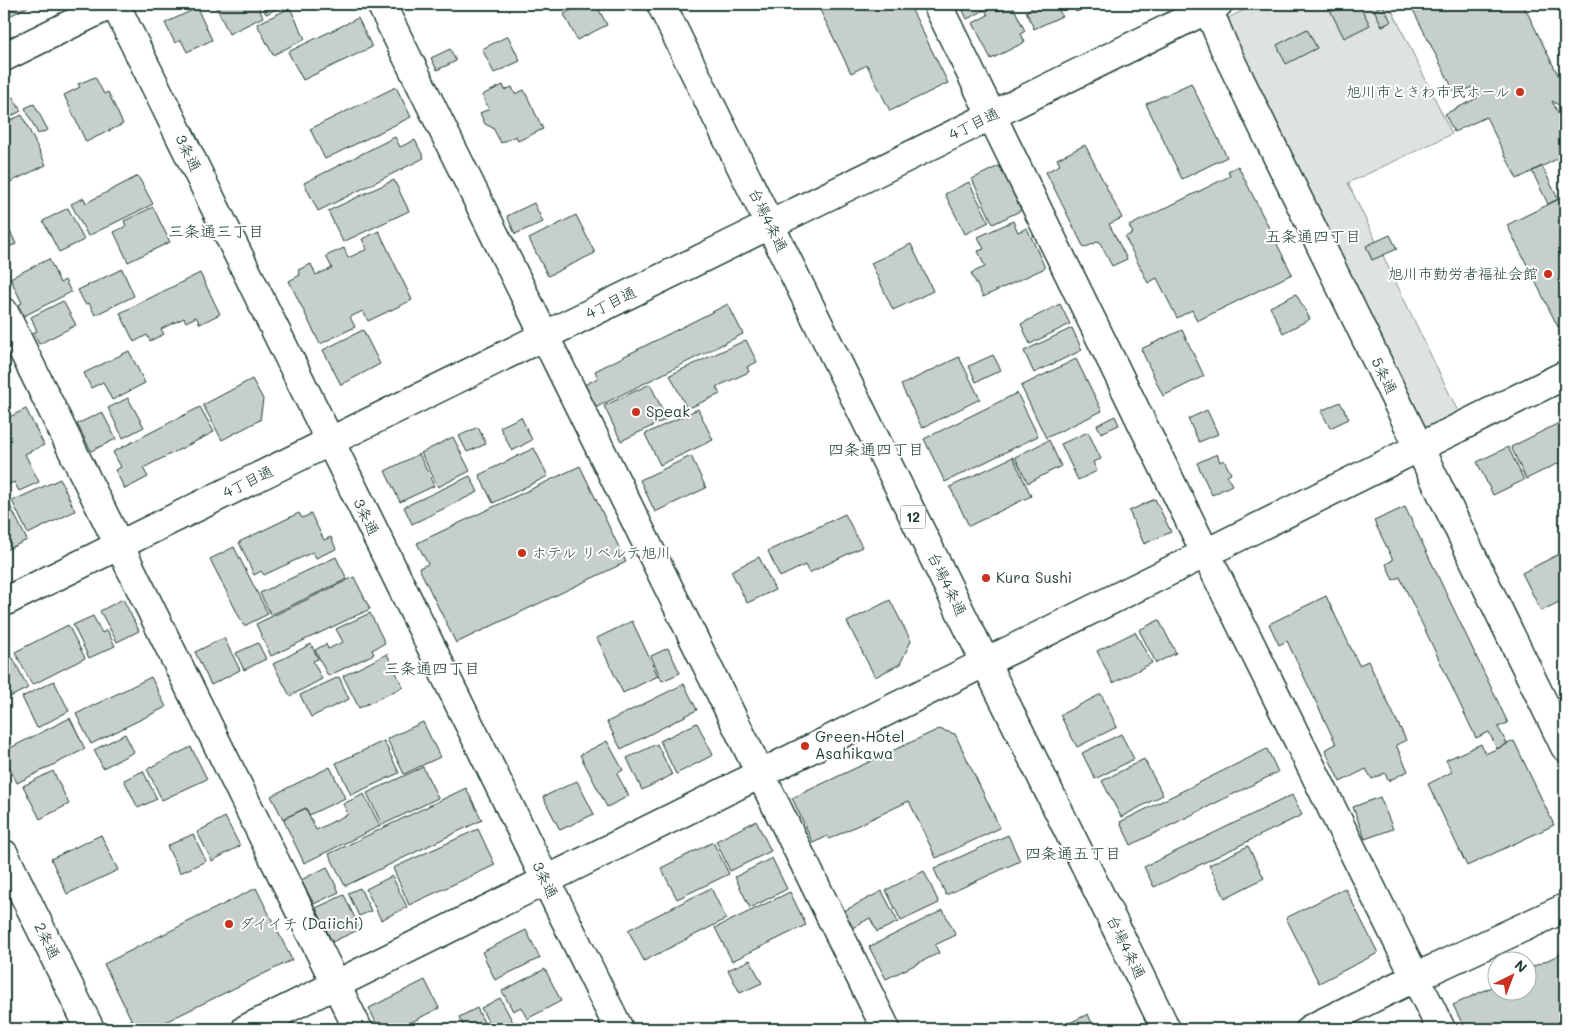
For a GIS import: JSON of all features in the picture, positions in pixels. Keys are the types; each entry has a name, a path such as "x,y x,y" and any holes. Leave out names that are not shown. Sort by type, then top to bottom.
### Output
{"main road":[{"path":"4,57 113,4"},
{"name":"3条通","path":"113,4 619,1029"},
{"path":"380,4 886,1029"},
{"name":"台場4条通","path":"661,4 1166,1029"},
{"path":"937,4 993,115 1206,554 1442,1029"},
{"name":"4丁目通","path":"4,602 993,115 1210,6"},
{"name":"5条通","path":"1210,6 1232,64 1565,747"},
{"path":"4,312 358,1029"},
{"path":"246,1029 1565,375"},
{"name":"2条通","path":"4,854 90,1029"},
{"path":"1310,1029 1416,977 1565,908"}],"shaded area":[{"path":"1255,4 1389,4 1452,134 1348,183 1465,426 1419,448 1215,25"}],"building":[{"path":"4,4 25,4 27,7 4,19"},
{"path":"215,4 257,4 263,17 229,34"},
{"path":"261,4 287,4 266,14"},
{"path":"583,4 596,4 607,25 577,40 564,14"},
{"path":"817,4 909,4 948,83 890,111 867,65 851,73"},
{"path":"960,4 997,4 994,5 997,11 1012,4 1025,31 1021,34 1025,42 991,59 973,23 988,15 985,10 967,19"},
{"path":"1041,4 1056,4 1062,16 1034,29 1026,11"},
{"path":"1072,4 1093,4 1076,12"},
{"path":"1347,4 1359,4 1370,25 1344,38 1331,12"},
{"name":"旭川市ときわ市民ホール","path":"1410,4 1523,4 1565,89 1565,99 1560,106 1552,101 1565,127 1565,155 1517,179 1486,117 1454,132 1445,114 1477,98 1472,87 1456,95"},
{"path":"1383,5 1391,22 1382,26 1374,10"},
{"path":"197,8 212,40 187,52 181,40 175,43 165,23"},
{"path":"290,8 305,39 273,55 257,24"},
{"path":"358,18 372,47 303,80 288,52"},
{"path":"1307,29 1317,48 1286,64 1277,45"},
{"path":"508,36 520,61 494,73 482,49"},
{"path":"450,49 456,61 437,70 431,58"},
{"path":"95,77 104,94 108,92 123,124 86,142 64,95 80,87 78,84"},
{"path":"1191,83 1227,157 1182,179 1146,104"},
{"path":"503,85 505,90 512,87 515,94 524,90 543,129 518,141 516,136 501,143 493,128 485,124 480,113 489,109 482,95"},
{"path":"396,87 411,117 325,159 310,129"},
{"path":"13,97 21,111 4,120 4,102"},
{"path":"34,104 48,130 38,134 25,108"},
{"path":"22,115 46,165 4,185 4,123"},
{"path":"395,137 400,147 415,140 424,158 318,211 304,183"},
{"path":"1085,145 1122,218 1109,224 1127,259 1112,266 1099,241 1084,248 1046,172 1060,165 1057,159"},
{"path":"1003,164 1024,209 993,224 972,179"},
{"path":"1238,166 1292,274 1197,321 1192,310 1177,318 1157,278 1148,283 1125,237 1133,233 1129,226 1230,176 1228,171"},
{"path":"1542,166 1558,199 1548,204 1532,171"},
{"path":"138,176 153,204 88,236 71,204 84,198 86,203"},
{"path":"394,180 409,211 343,242 328,211"},
{"path":"969,182 989,222 965,234 945,194"},
{"name":"旭川市勤労者福祉会館","path":"1565,196 1565,324 1558,327 1507,225"},
{"path":"534,203 543,222 515,234 507,216"},
{"path":"153,207 170,242 128,262 114,232 126,226 124,221"},
{"path":"68,208 84,240 59,252 43,221"},
{"path":"576,215 595,253 548,276 529,239"},
{"path":"1013,221 1018,232 1027,228 1045,268 983,297 971,273 985,267 978,251 984,249 978,237"},
{"path":"10,231 16,244 4,249 4,234"},
{"path":"379,231 412,300 368,321 363,311 350,317 355,327 320,344 289,281 300,275 298,270 311,264 316,275 332,268 326,256 344,248 348,258 367,249 362,239"},
{"path":"1390,235 1397,249 1372,260 1366,246"},
{"path":"911,244 933,291 893,310 871,263"},
{"path":"49,259 60,283 65,280 71,292 24,316 18,305 22,303 10,278"},
{"path":"122,269 134,296 95,315 89,303 85,304 78,290"},
{"path":"200,273 220,314 200,324 196,317 186,322 184,318 161,329 164,334 150,341 147,335 134,342 120,313"},
{"path":"1296,294 1310,319 1283,333 1270,307"},
{"path":"63,301 76,325 39,344 33,333 37,331 31,317"},
{"path":"728,304 743,334 595,408 584,385 598,378 595,371"},
{"path":"1060,304 1070,324 1030,344 1021,324"},
{"path":"1072,328 1082,350 1034,373 1024,351"},
{"path":"363,330 380,364 341,385 323,350"},
{"path":"1182,330 1204,376 1163,396 1141,349"},
{"path":"746,340 757,362 747,367 749,372 716,387 720,394 687,409 670,375"},
{"path":"129,351 145,383 112,400 103,382 91,388 84,373"},
{"path":"993,355 1001,370 976,382 969,366"},
{"path":"959,357 980,399 922,428 901,385"},
{"path":"1076,359 1102,411 1046,438 1021,386"},
{"path":"252,379 263,399 260,420 222,440 203,405"},
{"path":"650,384 667,419 621,441 604,406"},
{"path":"1017,393 1038,436 945,482 924,439"},
{"path":"128,398 144,427 123,438 108,408"},
{"path":"1340,402 1349,419 1330,428 1321,411"},
{"path":"200,407 214,432 143,468 148,477 125,489 115,470 121,467 113,452"},
{"path":"26,409 44,445 25,454 39,482 19,491 14,482 4,487 4,414 7,418"},
{"path":"698,409 713,440 660,465 645,434"},
{"path":"1207,410 1218,434 1199,442 1188,419"},
{"path":"102,412 116,439 91,451 77,424"},
{"path":"1115,416 1119,425 1101,433 1097,425"},
{"path":"521,417 532,440 512,451 500,427"},
{"path":"1565,420 1565,460 1526,479 1511,447"},
{"path":"478,427 486,444 467,452 459,436"},
{"path":"1088,432 1101,459 1093,462 1097,471 1078,480 1061,444"},
{"path":"453,437 470,471 438,487 421,453"},
{"path":"1049,440 1061,466 1028,483 1015,457"},
{"path":"1508,447 1524,480 1493,495 1477,462"},
{"path":"534,448 548,476 493,503 479,475"},
{"path":"419,454 434,486 400,502 385,471"},
{"path":"1217,454 1220,462 1224,460 1231,474 1227,476 1232,485 1212,495 1197,463"},
{"path":"691,456 706,488 655,512 640,480"},
{"path":"1013,457 1031,496 969,526 950,487"},
{"name":"ホテル リベルテ旭川","path":"580,466 626,562 456,643 419,568 428,564 417,543"},
{"path":"470,476 478,492 412,524 404,507"},
{"path":"60,479 75,511 28,534 12,501"},
{"path":"1155,499 1171,532 1144,544 1129,511"},
{"path":"8,501 27,540 4,551 4,503"},
{"path":"1405,507 1508,723 1498,727 1507,744 1497,749 1489,732 1476,738 1400,577 1393,580 1386,564 1393,560 1374,521"},
{"path":"299,513 302,518 311,514 324,540 331,537 336,549 316,558 313,552 264,575 261,571 254,575 239,542"},
{"path":"845,514 862,547 809,573 805,565 780,577 768,551"},
{"path":"234,547 268,614 244,626 210,559"},
{"path":"1565,551 1565,599 1541,611 1522,573"},
{"path":"336,557 347,579 271,615 260,593"},
{"path":"759,557 775,590 747,603 731,571"},
{"path":"354,577 370,609 271,656 256,624"},
{"path":"1326,596 1359,665 1368,661 1406,740 1396,745 1408,771 1388,781 1385,773 1372,779 1366,769 1340,782 1325,750 1336,744 1287,641 1279,645 1269,624"},
{"path":"123,599 139,631 117,642 100,611"},
{"path":"890,600 911,641 900,664 875,677 847,622"},
{"path":"370,613 385,643 372,650 374,654 328,676 315,650 326,644 328,649 343,642 336,629"},
{"path":"93,616 102,633 107,630 115,646 89,658 73,625"},
{"path":"1159,620 1176,653 1156,663 1139,630"},
{"path":"632,621 658,676 623,693 597,638"},
{"path":"68,625 85,658 32,685 15,652"},
{"path":"1135,632 1152,663 1113,683 1097,651"},
{"path":"224,638 240,670 211,685 195,652"},
{"path":"258,643 266,659 244,670 236,653"},
{"path":"311,644 318,659 313,661 322,679 290,696 273,664"},
{"path":"668,648 680,673 662,681 651,656"},
{"path":"387,654 403,687 359,708 343,676"},
{"path":"13,658 28,688 4,700 4,663"},
{"path":"151,677 166,707 91,744 76,714"},
{"path":"339,677 349,699 311,717 300,695"},
{"path":"54,681 69,711 37,728 22,697"},
{"path":"684,684 697,710 621,749 607,722"},
{"path":"1101,694 1117,727 1077,747 1060,715"},
{"path":"70,718 85,749 17,783 4,757 4,751"},
{"path":"423,722 440,757 404,774 387,739"},
{"path":"697,723 713,755 676,774 660,741"},
{"path":"939,729 955,734 1000,828 936,858 909,801 829,839 828,836 813,843 792,798"},
{"path":"125,734 134,752 103,768 94,750"},
{"path":"1121,734 1134,759 1095,779 1082,753"},
{"path":"384,741 399,773 351,795 336,763"},
{"path":"607,741 623,770 617,774 629,796 607,807 580,755"},
{"path":"1514,741 1554,825 1467,866 1428,784 1452,772 1446,760 1481,744 1485,754"},
{"path":"657,744 672,775 642,790 627,758"},
{"path":"191,747 207,779 162,800 147,769"},
{"path":"1267,749 1278,772 1131,845 1120,822"},
{"path":"1144,759 1163,795 1121,817 1102,781"},
{"path":"330,767 345,798 309,815 306,808 283,819 271,796"},
{"path":"423,767 438,798 382,825 367,793"},
{"path":"53,771 69,804 40,819 23,786"},
{"path":"143,771 157,799 138,808 124,780"},
{"path":"577,781 594,814 560,830 543,797"},
{"path":"466,788 482,820 345,886 329,854"},
{"path":"364,794 380,826 304,863 283,819 306,808 316,830 348,814 343,804"},
{"path":"1292,795 1302,815 1154,887 1144,867"},
{"path":"1380,797 1393,829 1365,839 1353,807"},
{"path":"225,817 240,846 212,861 197,832"},
{"path":"756,821 771,851 730,871 716,841"},
{"path":"478,829 495,865 409,905 393,868"},
{"path":"193,834 206,861 180,873 167,846"},
{"path":"101,835 118,870 67,894 51,859"},
{"path":"1008,835 1020,861 946,895 934,869"},
{"path":"713,842 729,874 677,899 661,868"},
{"path":"1248,846 1264,878 1225,898 1209,865"},
{"path":"772,858 787,889 750,908 735,877"},
{"path":"327,867 339,892 314,904 301,880"},
{"path":"924,871 939,903 901,921 886,890"},
{"path":"392,876 407,907 381,920 366,889"},
{"name":"ダイイチ (Daiichi)","path":"256,888 292,960 151,1029 136,1029 104,964"},
{"path":"360,888 371,911 359,916 348,893"},
{"path":"711,888 726,919 644,961 628,930"},
{"path":"1345,888 1378,953 1319,983 1286,918"},
{"path":"882,891 898,922 877,932 870,918 852,928 844,911"},
{"path":"790,892 806,925 732,961 715,928"},
{"path":"344,895 360,929 332,942 316,908"},
{"path":"943,910 956,935 935,945 939,953 886,979 869,947"},
{"path":"526,930 540,958 495,980 482,952"},
{"path":"1565,952 1565,1029 1465,1029 1453,1005 1486,990 1486,1000 1536,1000 1536,965"},
{"path":"750,960 762,983 740,993 728,970"},
{"path":"545,969 561,1001 527,1019 521,1007 513,1011 502,991"},
{"path":"425,980 439,1008 398,1029 379,1029 369,1008"},
{"path":"500,998 514,1024 503,1029 492,1029 481,1008"},
{"path":"477,1008 487,1029 465,1029 459,1017"},
{"path":"1088,1014 1094,1029 1059,1028"}],"place":[{"name":"旭川市ときわ市民ホール","path":"1520,92"},
{"name":"旭川市勤労者福祉会館","path":"1548,274"},
{"name":"Speak","path":"636,412"},
{"name":"ホテル リベルテ旭川","path":"522,553"},
{"name":"Kura Sushi","path":"986,578"},
{"name":"Green Hotel Asahikawa","path":"805,746"},
{"name":"ダイイチ (Daiichi)","path":"229,924"}],"district":[{"name":"三条通三丁目","path":"216,231"},
{"name":"五条通四丁目","path":"1313,236"},
{"name":"四条通四丁目","path":"876,449"},
{"name":"三条通四丁目","path":"432,668"},
{"name":"四条通五丁目","path":"1073,853"}]}
